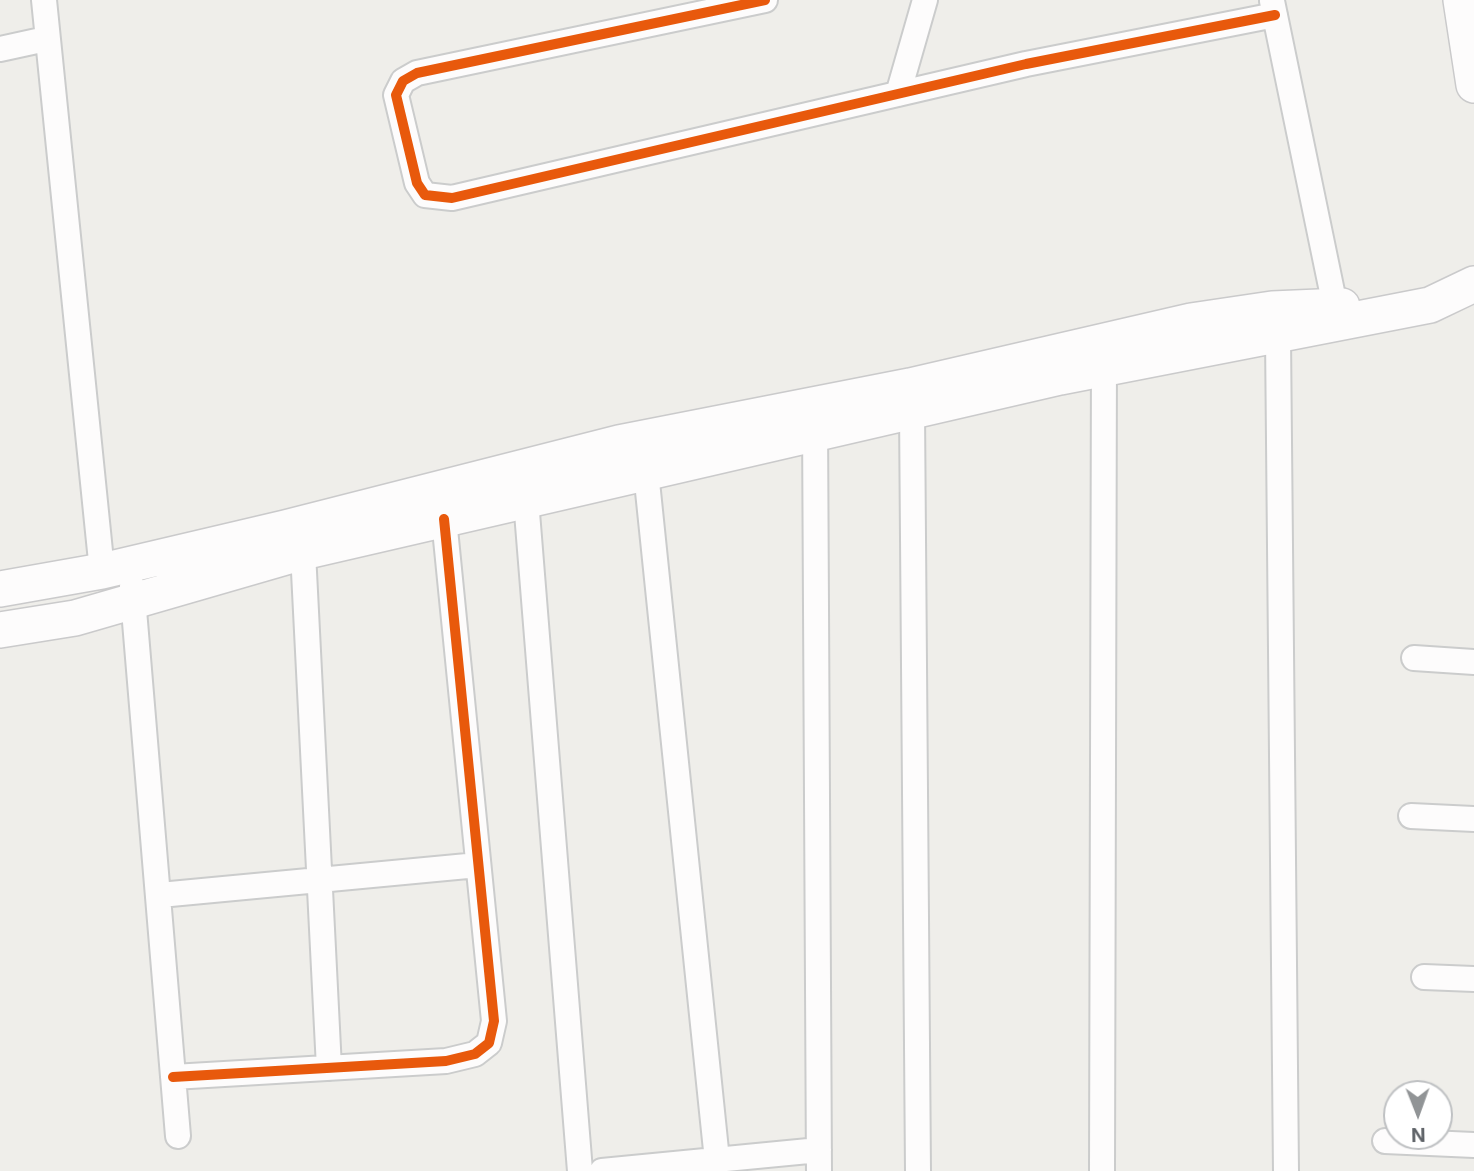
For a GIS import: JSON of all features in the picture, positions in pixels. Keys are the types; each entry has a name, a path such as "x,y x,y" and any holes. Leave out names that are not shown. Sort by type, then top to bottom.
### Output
{"main road":[{"path":"1461,0 1474,85"},
{"path":"0,630 75,618 303,552 646,472 815,419 1104,355 1278,337 1430,305 1474,284"},
{"path":"0,589 116,568 618,443 815,419 912,411 1104,355 1191,321 1272,309 1430,305"}],"street":[{"path":"44,0 46,39 116,568 134,601 178,1136"},
{"path":"765,0 417,73 403,81 396,95 417,183 425,195 452,198 1273,7 1335,306"},
{"path":"898,94 922,8 940,0"},
{"path":"0,49 46,39"},
{"path":"1278,337 1286,1171"},
{"path":"1102,1171 1104,355"},
{"path":"912,411 918,1171"},
{"path":"602,1171 718,1160 819,1161 815,419"},
{"path":"646,472 718,1160"},
{"path":"526,500 580,1171"},
{"path":"173,1077 446,1061 475,1054 489,1043 494,1021 444,519"},
{"path":"303,552 329,1068"},
{"path":"1415,658 1474,662"},
{"path":"1411,817 1474,819"},
{"path":"160,895 478,865"},
{"path":"1423,977 1474,979"},
{"path":"1453,1144 1474,1145"}],"cycle path":[{"path":"765,0 417,73 403,81 396,95 417,183 425,195 452,198 1026,64 1275,15"},
{"path":"173,1077 446,1061 475,1054 489,1043 494,1021 444,519"}]}
